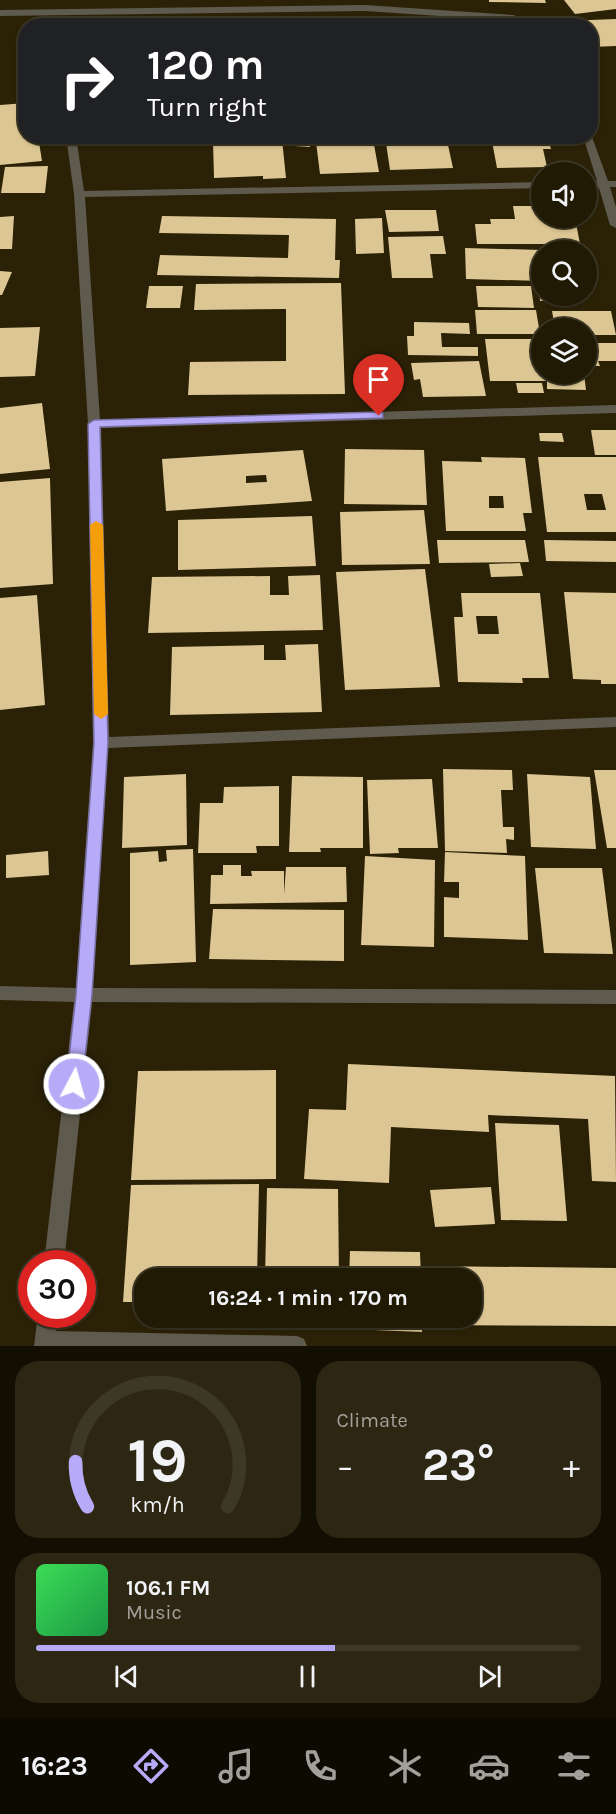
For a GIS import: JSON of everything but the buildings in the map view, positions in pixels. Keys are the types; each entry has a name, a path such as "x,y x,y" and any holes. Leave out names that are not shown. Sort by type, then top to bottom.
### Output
{"street":[{"path":"0,13 365,8 513,18"},
{"path":"52,11 53,18"},
{"path":"55,1250 84,995 101,743 94,424 79,194 72,144"},
{"path":"591,144 616,225"},
{"path":"597,184 616,184"},
{"path":"79,194 531,186"},
{"path":"94,424 616,409"},
{"path":"101,743 616,722"},
{"path":"0,993 616,996"},
{"path":"47,1328 45,1343 297,1346"}],"slow traffic":[{"path":"96,525 101,714"}],"route":[{"path":"74,1084 84,995 101,743 94,424 379,416"}]}
